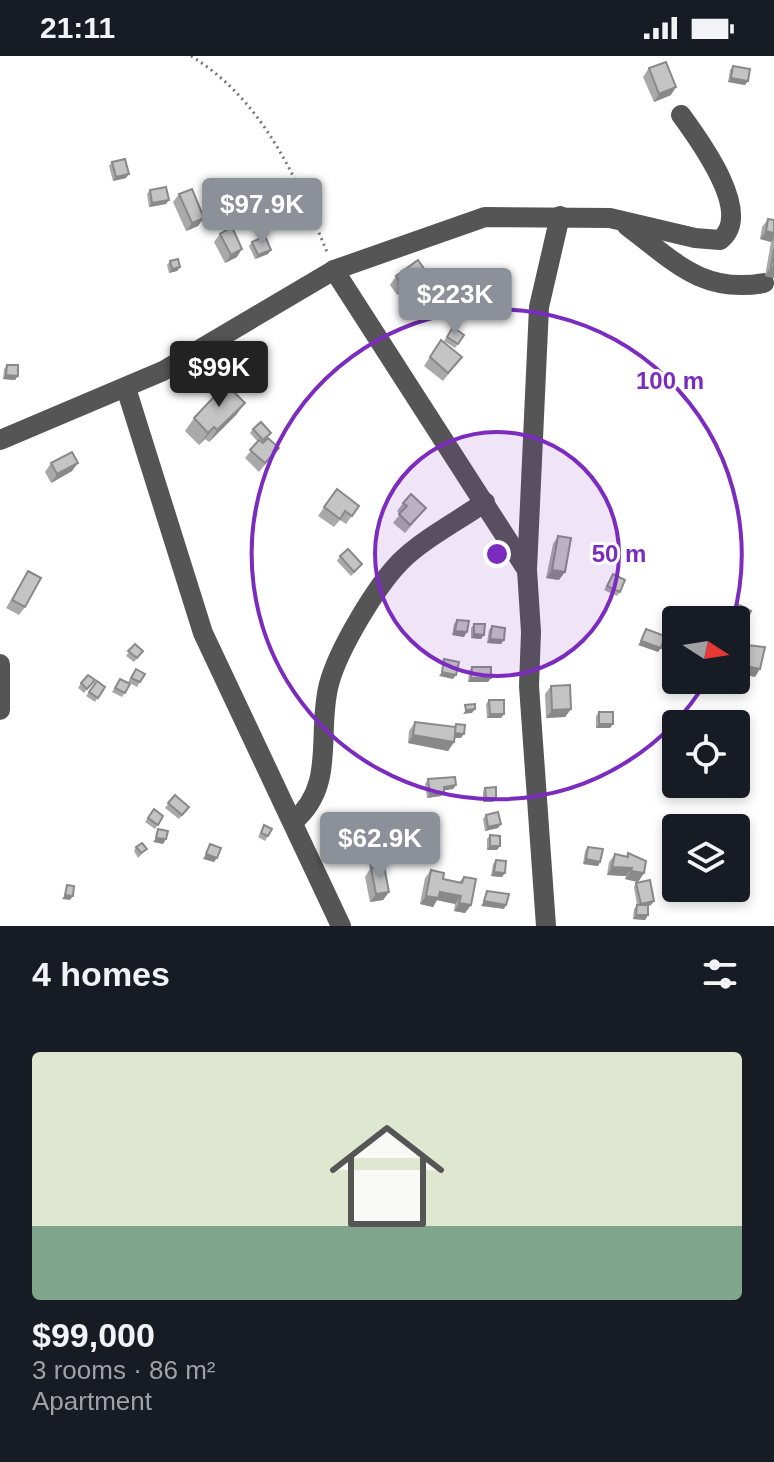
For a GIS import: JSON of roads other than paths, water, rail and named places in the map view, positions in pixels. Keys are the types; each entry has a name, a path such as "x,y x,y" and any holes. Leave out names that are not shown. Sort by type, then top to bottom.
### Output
{"street":[{"path":"0,440 163,371 334,270 485,217 560,216 619,220 695,238 720,240 730,232 733,224 729,199 702,143 681,115"},
{"path":"546,926 529,686 531,632 527,570 530,440 539,307 560,216"},
{"path":"619,220 694,276 711,284 740,287 764,283"},
{"path":"334,270 527,570"},
{"path":"126,388 203,633 341,926"},
{"path":"293,822 310,808 321,776 329,684 351,636 401,561 485,502"},
{"path":"0,664 0,710"}]}
